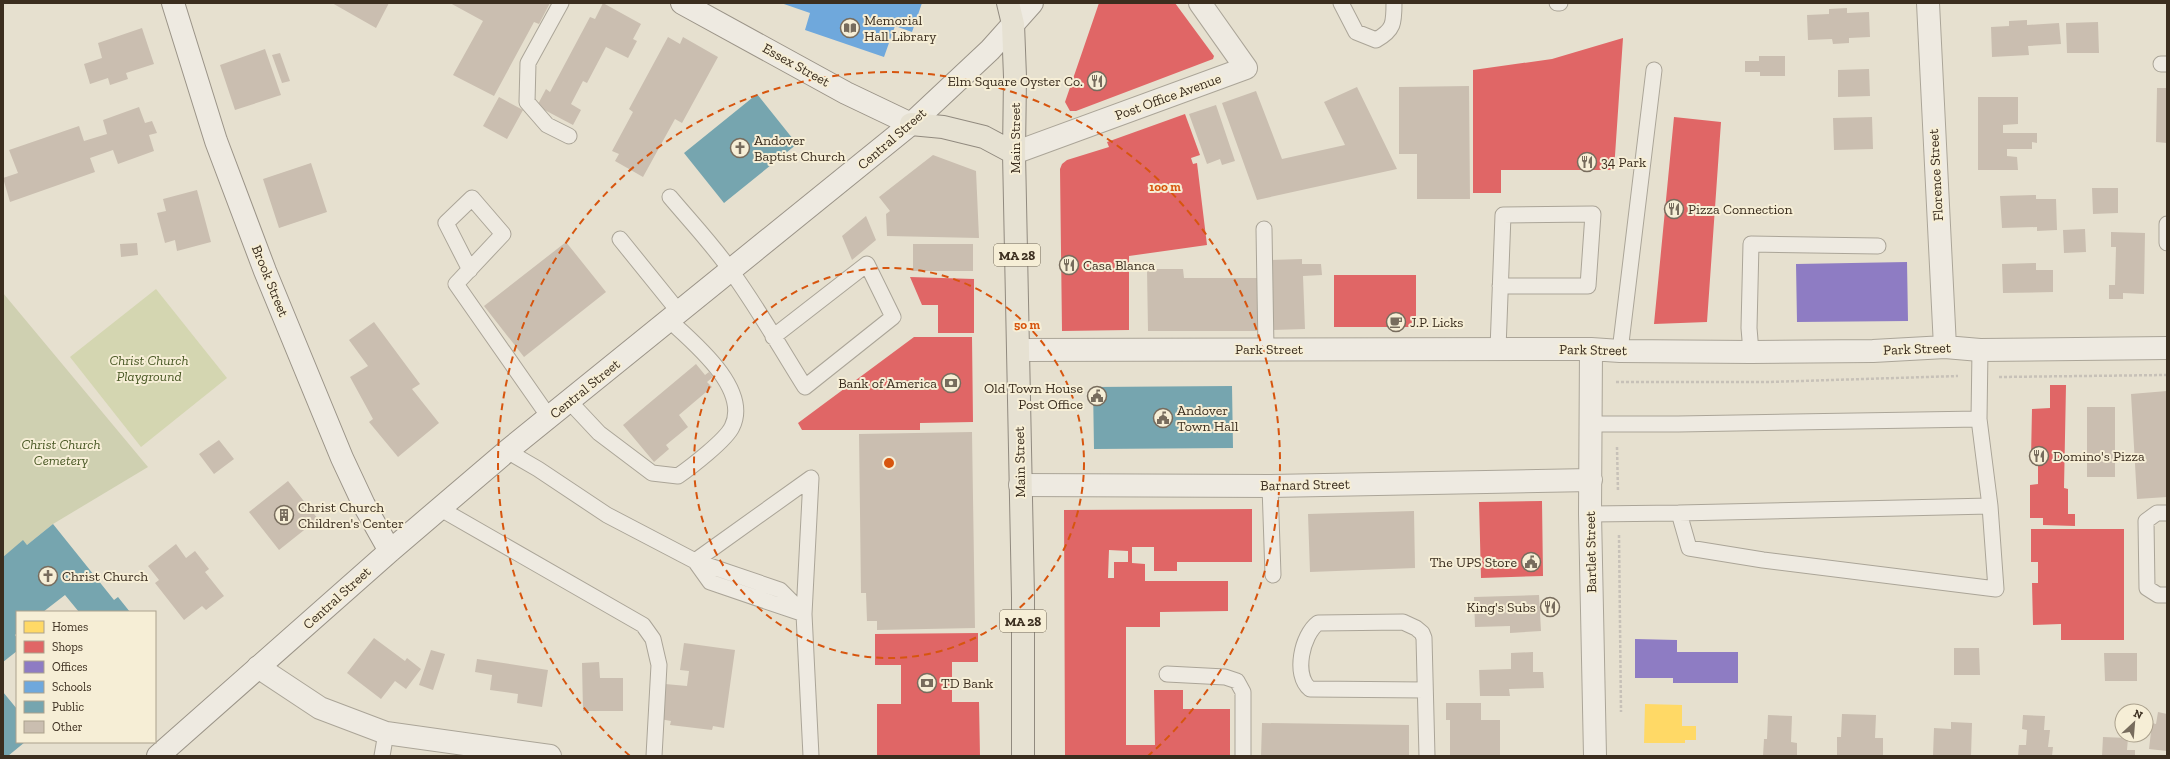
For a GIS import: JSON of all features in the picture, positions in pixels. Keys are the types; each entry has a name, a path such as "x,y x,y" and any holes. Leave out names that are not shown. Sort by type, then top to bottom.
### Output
{"main road":[{"name":"MA 28","path":"1008,3 1013,24"},
{"name":"Main Street","path":"1013,24 1020,485 1024,597 1023,756"},
{"path":"911,124 943,127 984,137 1014,154"}],"street":[{"name":"Brook Street","path":"173,3 216,141 265,271 342,458 364,505 390,550"},
{"name":"Essex Street","path":"682,3 846,93 911,124"},
{"name":"Central Street","path":"158,756 439,508 507,451 911,124 990,50 1032,3"},
{"name":"Post Office Avenue","path":"1014,154 1246,68 1200,3"},
{"name":"Florence Street","path":"1928,3 1945,347"},
{"name":"Park Street","path":"1019,350 1592,348 1620,351 1751,352 1873,351 1945,347 1980,350 2167,348"},
{"name":"Bartlet Street","path":"1592,348 1590,514 1595,756"},
{"name":"Barnard Street","path":"1020,485 1270,486 1591,480"},
{"path":"258,667 320,708 386,733 550,756"}],"lane":[{"path":"561,3 528,63 527,102 547,125 569,136"},
{"path":"1341,3 1356,32 1376,40 1388,33 1394,20 1394,3"},
{"path":"1620,351 1654,70"},
{"path":"670,197 731,270 773,337 805,387 893,317 867,264 773,337"},
{"path":"1498,349 1500,286 1503,215 1593,214 1588,286 1500,286"},
{"path":"2167,224 2167,243"},
{"path":"1264,229 1266,349"},
{"path":"569,401 599,433 652,473 678,476 701,460 732,428 736,414 734,396 724,378 674,316 620,239"},
{"path":"1751,352 1749,328 1751,244 1878,246"},
{"path":"470,270 456,284 549,417"},
{"path":"1679,513 1689,548 1764,560 1996,589 1990,506 1980,419 1980,350"},
{"path":"1591,424 1980,419"},
{"path":"507,451 538,469 607,515 696,561 780,590 804,614"},
{"path":"696,561 811,478 804,614 811,756"},
{"path":"1270,486 1273,575"},
{"path":"1590,514 1990,506"},
{"path":"439,508 643,624 653,639 659,665 654,756"},
{"path":"2167,513 2157,514 2146,522 2146,529 2147,588 2158,595 2167,595"},
{"path":"1425,690 1310,689 1303,684 1301,676 1303,643 1311,628 1318,623 1403,622 1416,628 1422,633 1424,638 1427,756"},
{"path":"1167,674 1225,677 1237,681 1243,692 1243,756"},
{"path":"382,756 386,733"}],"path":[{"path":"1995,377 2167,375"},
{"path":"1616,388 1616,381 1769,382 1964,376"},
{"path":"1617,446 1618,495"},
{"path":"1619,534 1621,716"}],"green space":[{"name":"Christ Church Playground","path":"156,289 227,378 141,447 70,357"},
{"name":"Christ Church Cemetery","path":"3,293 148,467 53,524 27,545 23,541 3,557"}],"building: Homes":[{"path":"1645,704 1682,705 1682,726 1696,726 1696,740 1685,740 1685,743 1644,743"}],"building: Shops":[{"path":"1099,3 1175,3 1214,56 1213,59 1076,111 1070,111 1065,102"},
{"path":"1623,38 1614,170 1501,170 1501,193 1473,193 1473,70 1552,59"},
{"path":"1185,114 1200,155 1191,158 1193,164 1197,163 1207,245 1129,256 1129,330 1062,331 1060,169 1062,164 1067,160 1109,147 1107,142"},
{"path":"1674,117 1721,122 1707,322 1654,324"},
{"path":"1334,275 1416,275 1416,327 1334,327"},
{"path":"910,277 974,279 974,333 938,333 938,305 922,305"},
{"path":"914,337 972,337 973,422 920,423 920,430 802,430 798,423"},
{"path":"2050,385 2066,385 2064,488 2068,489 2068,514 2075,514 2075,526 2043,525 2043,518 2030,518 2030,485 2038,484 2038,458 2031,458 2032,409 2050,408"},
{"path":"1542,501 1543,576 1481,578 1479,502"},
{"path":"1252,509 1252,562 1177,562 1177,571 1154,571 1154,547 1132,547 1132,563 1145,564 1145,581 1228,581 1228,611 1160,612 1160,627 1126,627 1126,745 1155,745 1154,690 1183,690 1183,709 1230,709 1230,756 1065,756 1064,510","holes":["1109,550 1128,551 1128,562 1114,562 1114,578 1108,578"]},
{"path":"2031,529 2124,529 2124,640 2061,640 2061,624 2033,625 2032,583 2038,583 2038,562 2031,562"},
{"name":"TD Bank","path":"978,633 978,662 952,662 952,702 979,702 980,756 877,756 877,704 901,704 901,665 875,665 875,634"}],"building: Offices":[{"path":"1907,262 1908,321 1797,322 1796,264"},
{"path":"1635,639 1677,640 1677,652 1738,652 1738,683 1673,683 1673,678 1635,678"}],"building: Schools":[{"name":"Memorial Hall Library","path":"781,3 922,3 912,32 895,26 884,57 805,30 810,13"}],"building: Public":[{"name":"Andover Baptist Church","path":"757,94 797,144 724,203 684,153"},
{"name":"Andover Town Hall","path":"1232,386 1233,448 1094,449 1093,387"},
{"name":"Christ Church","path":"53,524 114,600 118,597 129,611 78,611 65,595 44,611 16,611 16,652 3,662 3,557 23,540 27,545"},
{"path":"3,692 16,708 16,743 24,743 8,756 3,756"}],"building: Other":[{"path":"332,3 389,3 376,28"},
{"path":"450,3 550,3 539,24 534,22 494,96 453,75 483,21"},
{"path":"603,3 641,24 633,39 637,41 628,58 606,47 587,83 583,81 571,104 581,110 573,125 537,106 546,89 550,92 590,17 595,19"},
{"path":"1847,8 1847,13 1869,12 1870,37 1849,38 1849,43 1833,44 1832,39 1808,40 1807,15 1829,14 1829,9"},
{"path":"2027,20 2027,25 2059,23 2061,44 2028,46 2029,55 1992,57 1991,27 2009,26 2009,21"},
{"path":"2098,22 2099,53 2067,53 2066,23"},
{"path":"142,28 154,64 126,73 128,79 110,85 108,78 90,84 84,64 102,58 98,43"},
{"path":"668,37 680,44 683,37 718,57 682,123 675,119 643,177 615,161 619,154 612,151 633,112 629,109"},
{"path":"265,49 281,95 235,110 220,65"},
{"path":"280,53 290,81 282,83 272,55"},
{"path":"1759,56 1785,56 1785,76 1760,76 1760,72 1745,72 1745,61 1759,61"},
{"path":"1869,69 1870,96 1838,97 1838,70"},
{"path":"1469,86 1470,199 1417,199 1417,154 1399,154 1399,87"},
{"path":"1357,87 1397,169 1257,200 1222,103 1256,91 1282,159 1345,145 1324,102"},
{"path":"2157,88 2167,88 2167,143 2156,142"},
{"path":"499,97 523,110 507,139 483,126"},
{"path":"1978,97 2018,97 2018,124 2003,125 2003,133 2037,133 2037,143 2032,142 2032,149 2007,149 2007,156 2017,157 2018,170 1978,170"},
{"path":"1216,105 1235,161 1222,165 1220,159 1207,164 1189,114"},
{"path":"139,107 145,123 152,121 157,133 149,135 154,151 118,164 113,150 90,158 95,172 10,202 3,178 18,173 9,150 79,126 84,141 107,134 103,120"},
{"path":"1872,117 1873,149 1834,150 1833,118"},
{"path":"933,155 976,171 979,238 887,236 886,214 890,211 879,197"},
{"path":"311,163 327,212 279,228 263,179"},
{"path":"2092,188 2118,188 2118,213 2093,214"},
{"path":"197,190 211,242 177,251 175,240 165,243 157,213 166,211 163,199"},
{"path":"2036,195 2036,199 2056,199 2057,230 2037,231 2037,227 2002,228 2000,196"},
{"path":"866,216 876,240 852,260 842,236"},
{"path":"2085,229 2086,252 2064,253 2063,230"},
{"path":"2111,232 2145,233 2144,294 2123,293 2123,299 2109,299 2109,285 2115,285 2116,247 2111,247"},
{"path":"566,242 606,292 524,357 484,306"},
{"path":"137,243 138,255 121,257 120,244"},
{"path":"913,244 973,244 973,271 913,271"},
{"path":"1302,259 1302,264 1321,264 1322,275 1303,276 1305,329 1272,330 1269,260"},
{"path":"2036,263 2036,270 2053,270 2053,292 2003,293 2002,264"},
{"path":"1147,269 1183,269 1184,278 1257,278 1257,331 1148,331"},
{"path":"374,322 420,384 412,389 439,423 398,457 369,422 373,419 350,377 368,366 349,340"},
{"path":"696,364 705,375 709,372 713,377 707,382 712,387 679,415 688,427 666,445 669,449 654,462 623,425"},
{"path":"2167,391 2167,497 2137,499 2131,394"},
{"path":"2087,407 2115,407 2115,477 2087,477"},
{"path":"972,432 975,628 877,630 877,621 867,621 866,593 861,593 859,434"},
{"path":"219,440 234,459 214,474 199,454"},
{"name":"Christ Church Children's Center","path":"288,481 318,519 279,550 249,512"},
{"path":"1414,511 1415,568 1310,572 1308,514"},
{"path":"176,544 186,558 195,551 209,569 205,572 224,596 206,610 202,606 184,620 155,583 159,580 148,566"},
{"path":"1539,595 1541,631 1510,633 1510,626 1475,627 1474,597"},
{"path":"374,638 405,661 407,658 421,669 406,689 395,681 381,699 347,673"},
{"path":"684,643 735,650 724,728 713,726 712,730 670,725 671,721 660,719 665,684 687,686 689,671 680,670"},
{"path":"1954,648 1979,648 1980,675 1954,675"},
{"path":"431,650 445,654 433,690 419,685"},
{"path":"1533,652 1533,672 1543,672 1544,688 1509,689 1510,696 1480,696 1479,670 1511,669 1511,653"},
{"path":"2104,653 2137,653 2137,681 2105,681"},
{"path":"477,659 548,670 542,707 517,703 518,694 490,690 492,675 475,672"},
{"path":"599,662 600,678 623,678 623,711 583,711 582,663"},
{"path":"1446,703 1481,703 1481,720 1500,720 1500,756 1450,756 1450,720 1446,720"},
{"path":"2158,712 2167,714 2167,751 2149,749 2150,743 2154,743 2154,724 2156,724"},
{"path":"1842,714 1876,715 1875,738 1883,738 1883,756 1837,756 1837,737 1841,737"},
{"path":"1768,715 1792,716 1791,742 1797,743 1797,756 1763,756 1764,739 1767,739"},
{"path":"2023,715 2045,716 2044,730 2050,730 2048,747 2053,747 2052,756 2018,756 2019,745 2026,745 2027,730 2022,729"},
{"path":"1951,722 1972,723 1971,756 1933,756 1934,728 1951,729"},
{"path":"1262,723 1409,725 1409,756 1261,756"},
{"path":"2103,737 2114,737 2114,743 2128,743 2127,750 2135,750 2135,756 2102,756"}],"place":[{"name":"Memorial Hall Library","path":"850,28"},
{"name":"Elm Square Oyster Co.","path":"1097,81"},
{"name":"Andover Baptist Church","path":"740,148"},
{"name":"34 Park","path":"1587,162"},
{"name":"Pizza Connection","path":"1674,209"},
{"name":"Casa Blanca","path":"1069,265"},
{"name":"J.P. Licks","path":"1396,322"},
{"name":"Bank of America","path":"951,383"},
{"name":"Old Town House Post Office","path":"1097,396"},
{"name":"Andover Town Hall","path":"1163,418"},
{"name":"Domino's Pizza","path":"2039,456"},
{"name":"Christ Church Children's Center","path":"284,515"},
{"name":"The UPS Store","path":"1531,562"},
{"name":"Christ Church","path":"48,576"},
{"name":"King's Subs","path":"1550,607"},
{"name":"TD Bank","path":"927,683"}]}
